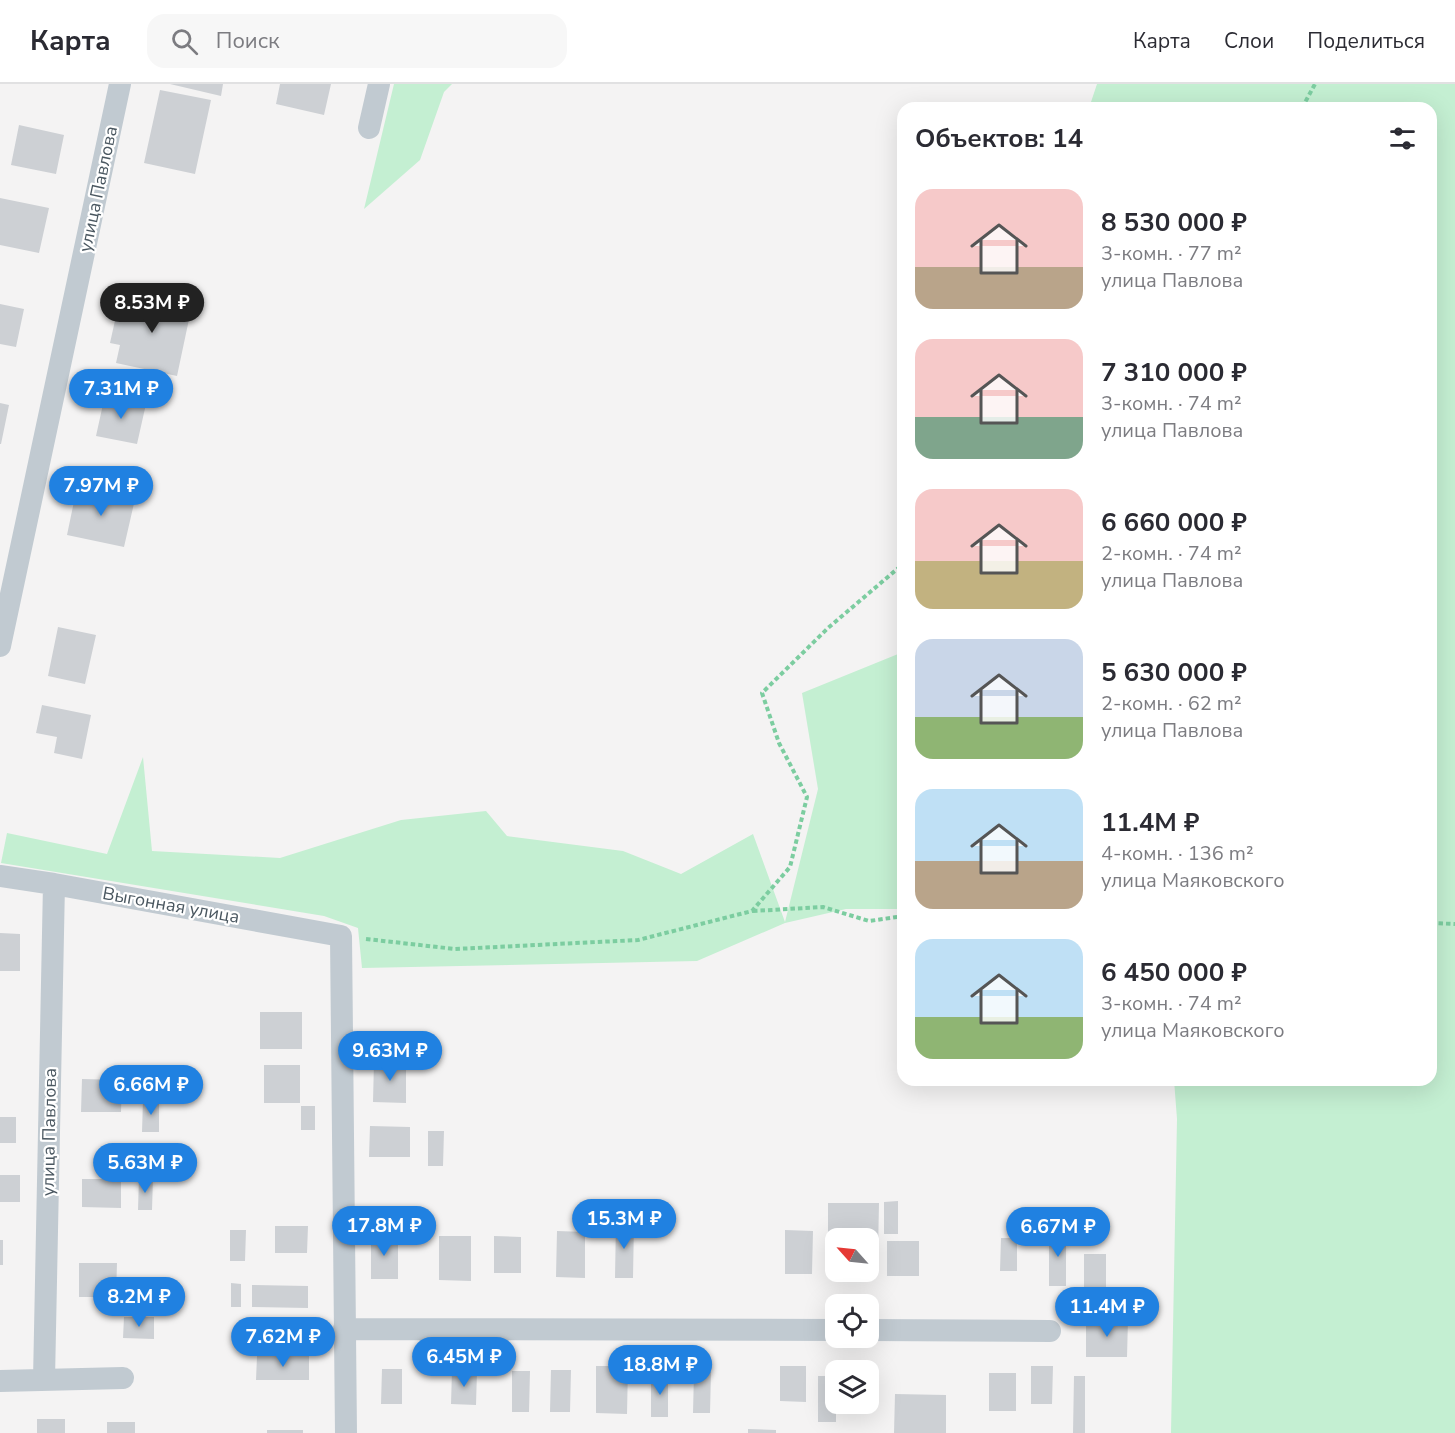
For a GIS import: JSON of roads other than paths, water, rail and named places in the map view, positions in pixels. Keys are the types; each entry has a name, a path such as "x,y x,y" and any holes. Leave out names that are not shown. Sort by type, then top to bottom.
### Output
{"street":[{"name":"улица Павлова","path":"0,646 120,84"},
{"path":"369,128 379,84"},
{"name":"Выгонная улица","path":"0,876 341,936 344,1329"},
{"name":"улица Павлова","path":"44,1380 54,884"},
{"path":"346,1433 344,1329 825,1330"},
{"path":"879,1330 1050,1330"},
{"path":"0,1381 123,1378"}]}
